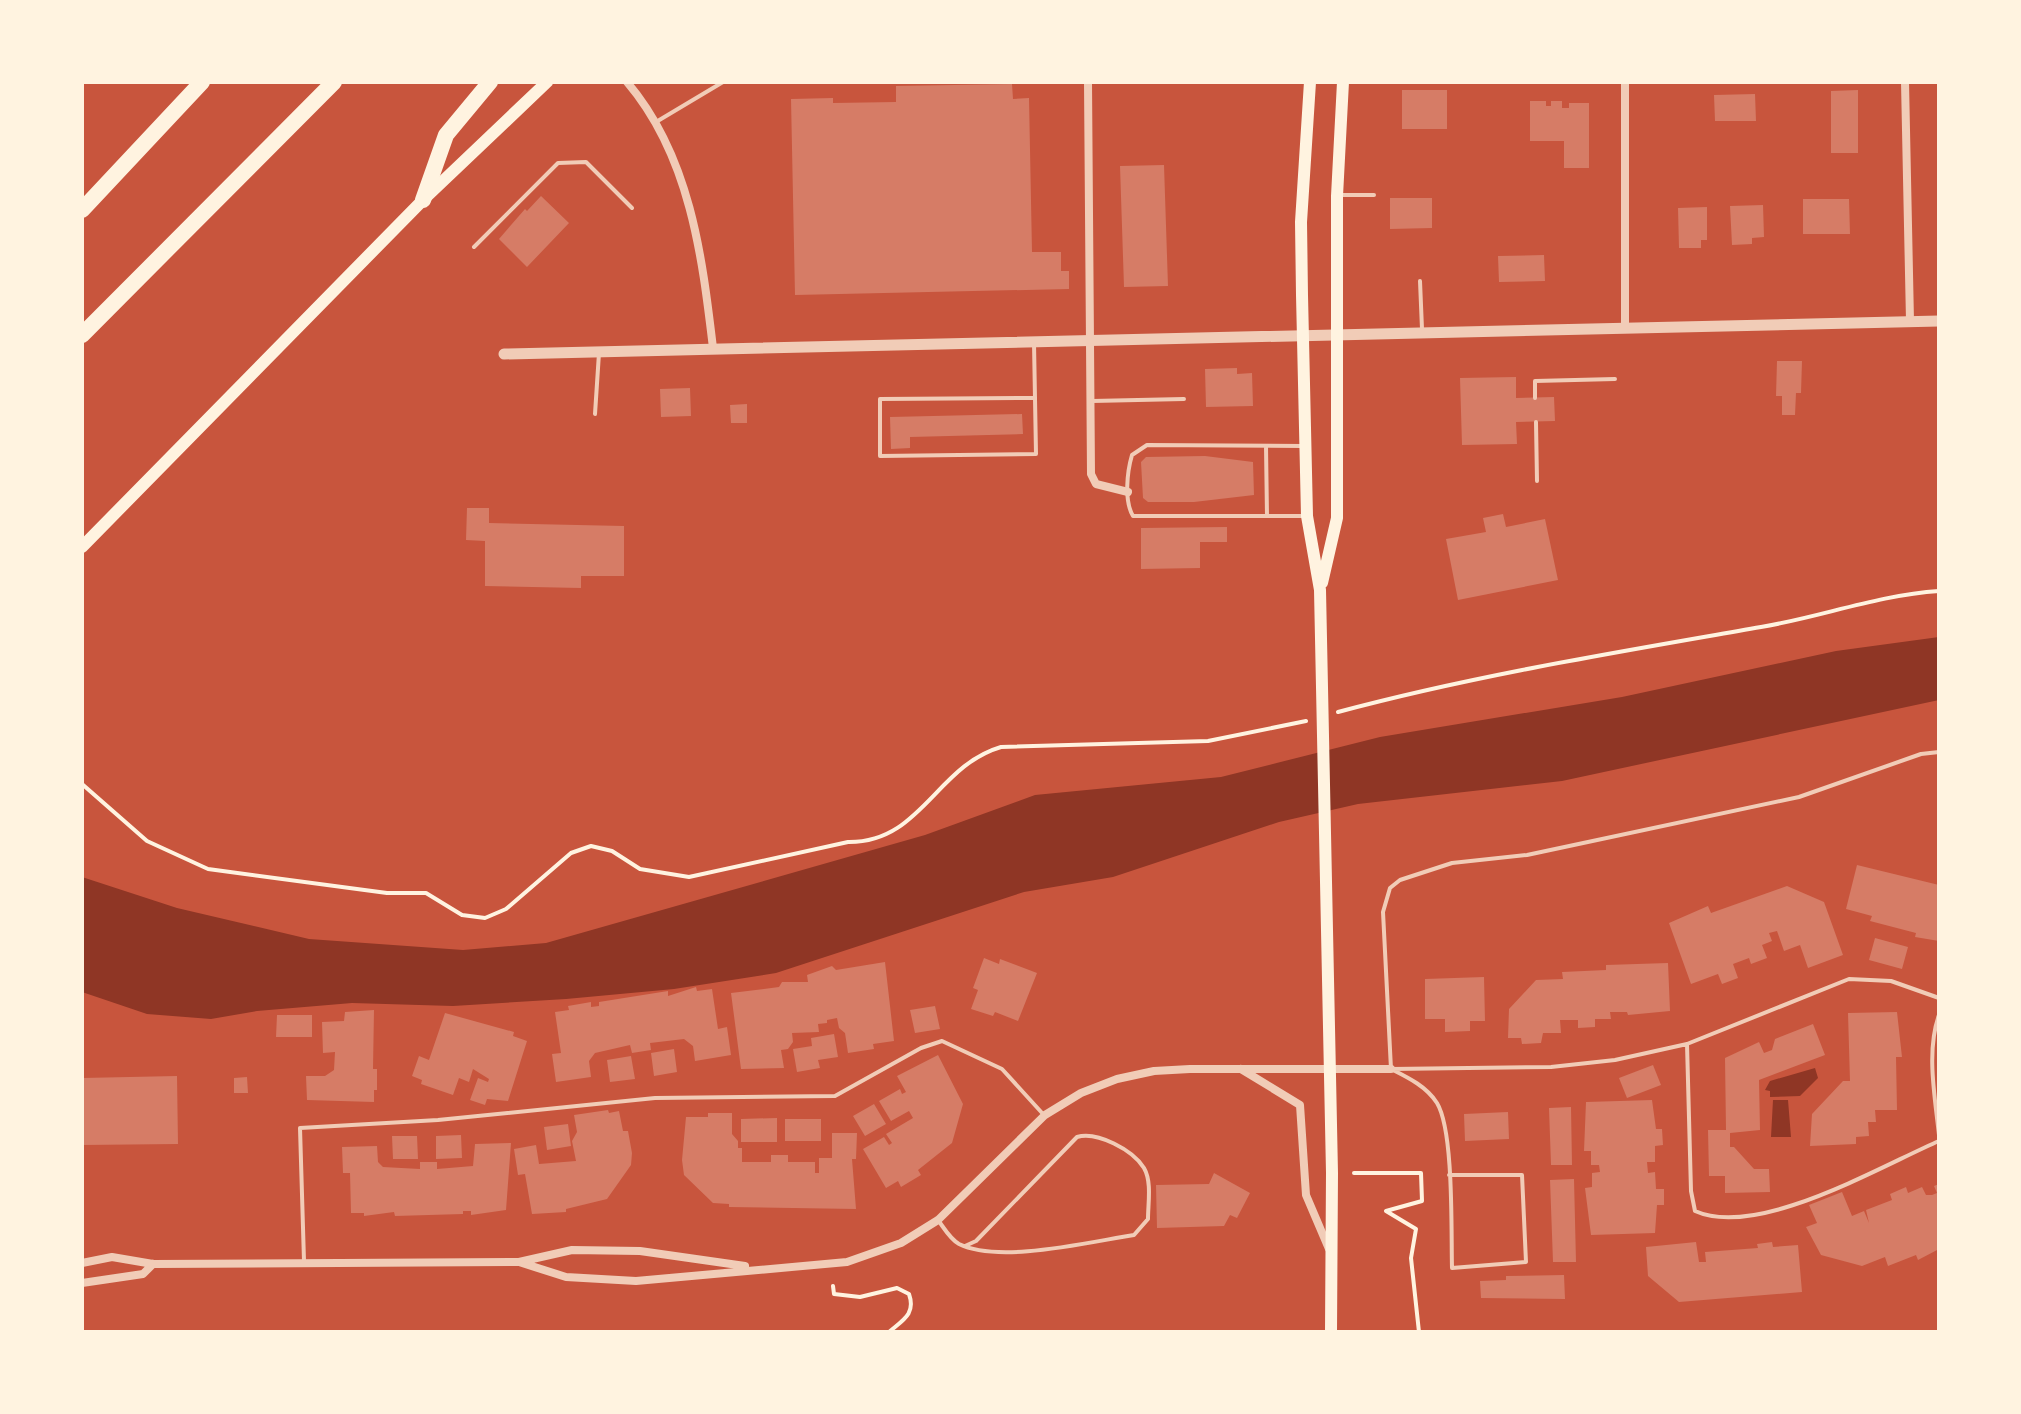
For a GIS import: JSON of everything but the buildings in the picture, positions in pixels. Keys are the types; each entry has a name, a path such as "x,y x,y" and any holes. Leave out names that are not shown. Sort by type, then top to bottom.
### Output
{"highway":[{"path":"82,210 202,82"},
{"path":"82,335 334,82"},
{"path":"423,200 446,135 490,82"}],"main road":[{"path":"82,547 423,200 547,82"},
{"path":"1310,82 1301,222 1307,516 1320,590 1333,1260 1331,1332"},
{"path":"1320,590 1337,518 1337,196 1343,82"}],"street":[{"path":"627,82 656,122 682,179 690,208 713,348"},
{"path":"1088,82 1091,474 1096,484 1128,492"},
{"path":"1625,82 1625,327"},
{"path":"1905,82 1910,321"},
{"path":"504,354 1939,321"},
{"path":"519,1262 566,1277 636,1281 847,1262 875,1255 938,1220 1045,1115 1081,1093 1117,1079 1154,1071 1329,1067 1391,1069"},
{"path":"1240,1068 1300,1105 1306,1195 1333,1260"},
{"path":"82,1263 112,1257 153,1264 519,1262 572,1250 640,1251 760,1268"},
{"path":"82,1283 143,1274 153,1264"}],"lane":[{"path":"656,122 723,82"},
{"path":"474,247 558,163 586,162 632,208"},
{"path":"1337,196 1374,195"},
{"path":"1420,281 1422,332"},
{"path":"1034,340 1036,454 880,456 880,399 1035,398"},
{"path":"595,414 599,350"},
{"path":"1535,398 1535,381 1615,379"},
{"path":"1090,401 1184,399"},
{"path":"1536,422 1537,481"},
{"path":"1306,446 1147,445 1132,455 1128,508 1133,516 1307,516"},
{"path":"1266,446 1267,516"},
{"path":"1391,1069 1383,912 1390,888 1400,880 1452,863 1527,855 1799,797 1921,754 1939,752"},
{"path":"1391,1069 1551,1067 1615,1060 1687,1044 1849,979 1891,981 1939,998"},
{"path":"1687,1044 1691,1191 1695,1211 1708,1217 1734,1219 1771,1214 1939,1138 1934,1085 1935,1027 1939,1015"},
{"path":"304,1261 300,1128 438,1120 655,1098 835,1096 921,1048 942,1041 1002,1069 1045,1115"},
{"path":"1391,1069 1421,1085 1438,1104 1449,1175 1452,1268 1526,1262 1522,1175 1449,1175"},
{"path":"938,1220 955,1242 965,1246 1002,1253 1134,1235 1148,1219 1148,1180 1143,1168 1107,1141 1088,1134 1077,1137 976,1241 965,1246"}],"path":[{"path":"1328,715 1453,683 1764,627 1912,593 1939,591"},
{"path":"82,784 147,841 208,869 387,893 426,893 462,915 485,918 506,909 571,853 591,846 612,851 640,869 689,877 848,842 873,842 914,816 963,767 982,753 1001,747 1208,741 1313,719"},
{"path":"1354,1173 1421,1173 1422,1201 1386,1211 1416,1229 1411,1258 1419,1332"},
{"path":"833,1286 834,1294 860,1297 897,1288 909,1294 912,1304 910,1314 889,1332"}],"shaded area":[{"path":"1939,637 1939,700 1562,781 1358,804 1279,822 1113,877 1024,892 776,973 674,989 566,999 453,1006 352,1003 257,1011 211,1019 147,1014 82,992 82,877 177,908 309,939 463,950 546,943 925,835 1035,795 1221,777 1380,737 1622,697 1836,651"},
{"path":"1815,1068 1818,1078 1800,1096 1770,1097 1770,1091 1765,1090 1770,1081"},
{"path":"1773,1100 1788,1100 1791,1137 1771,1137"}]}
